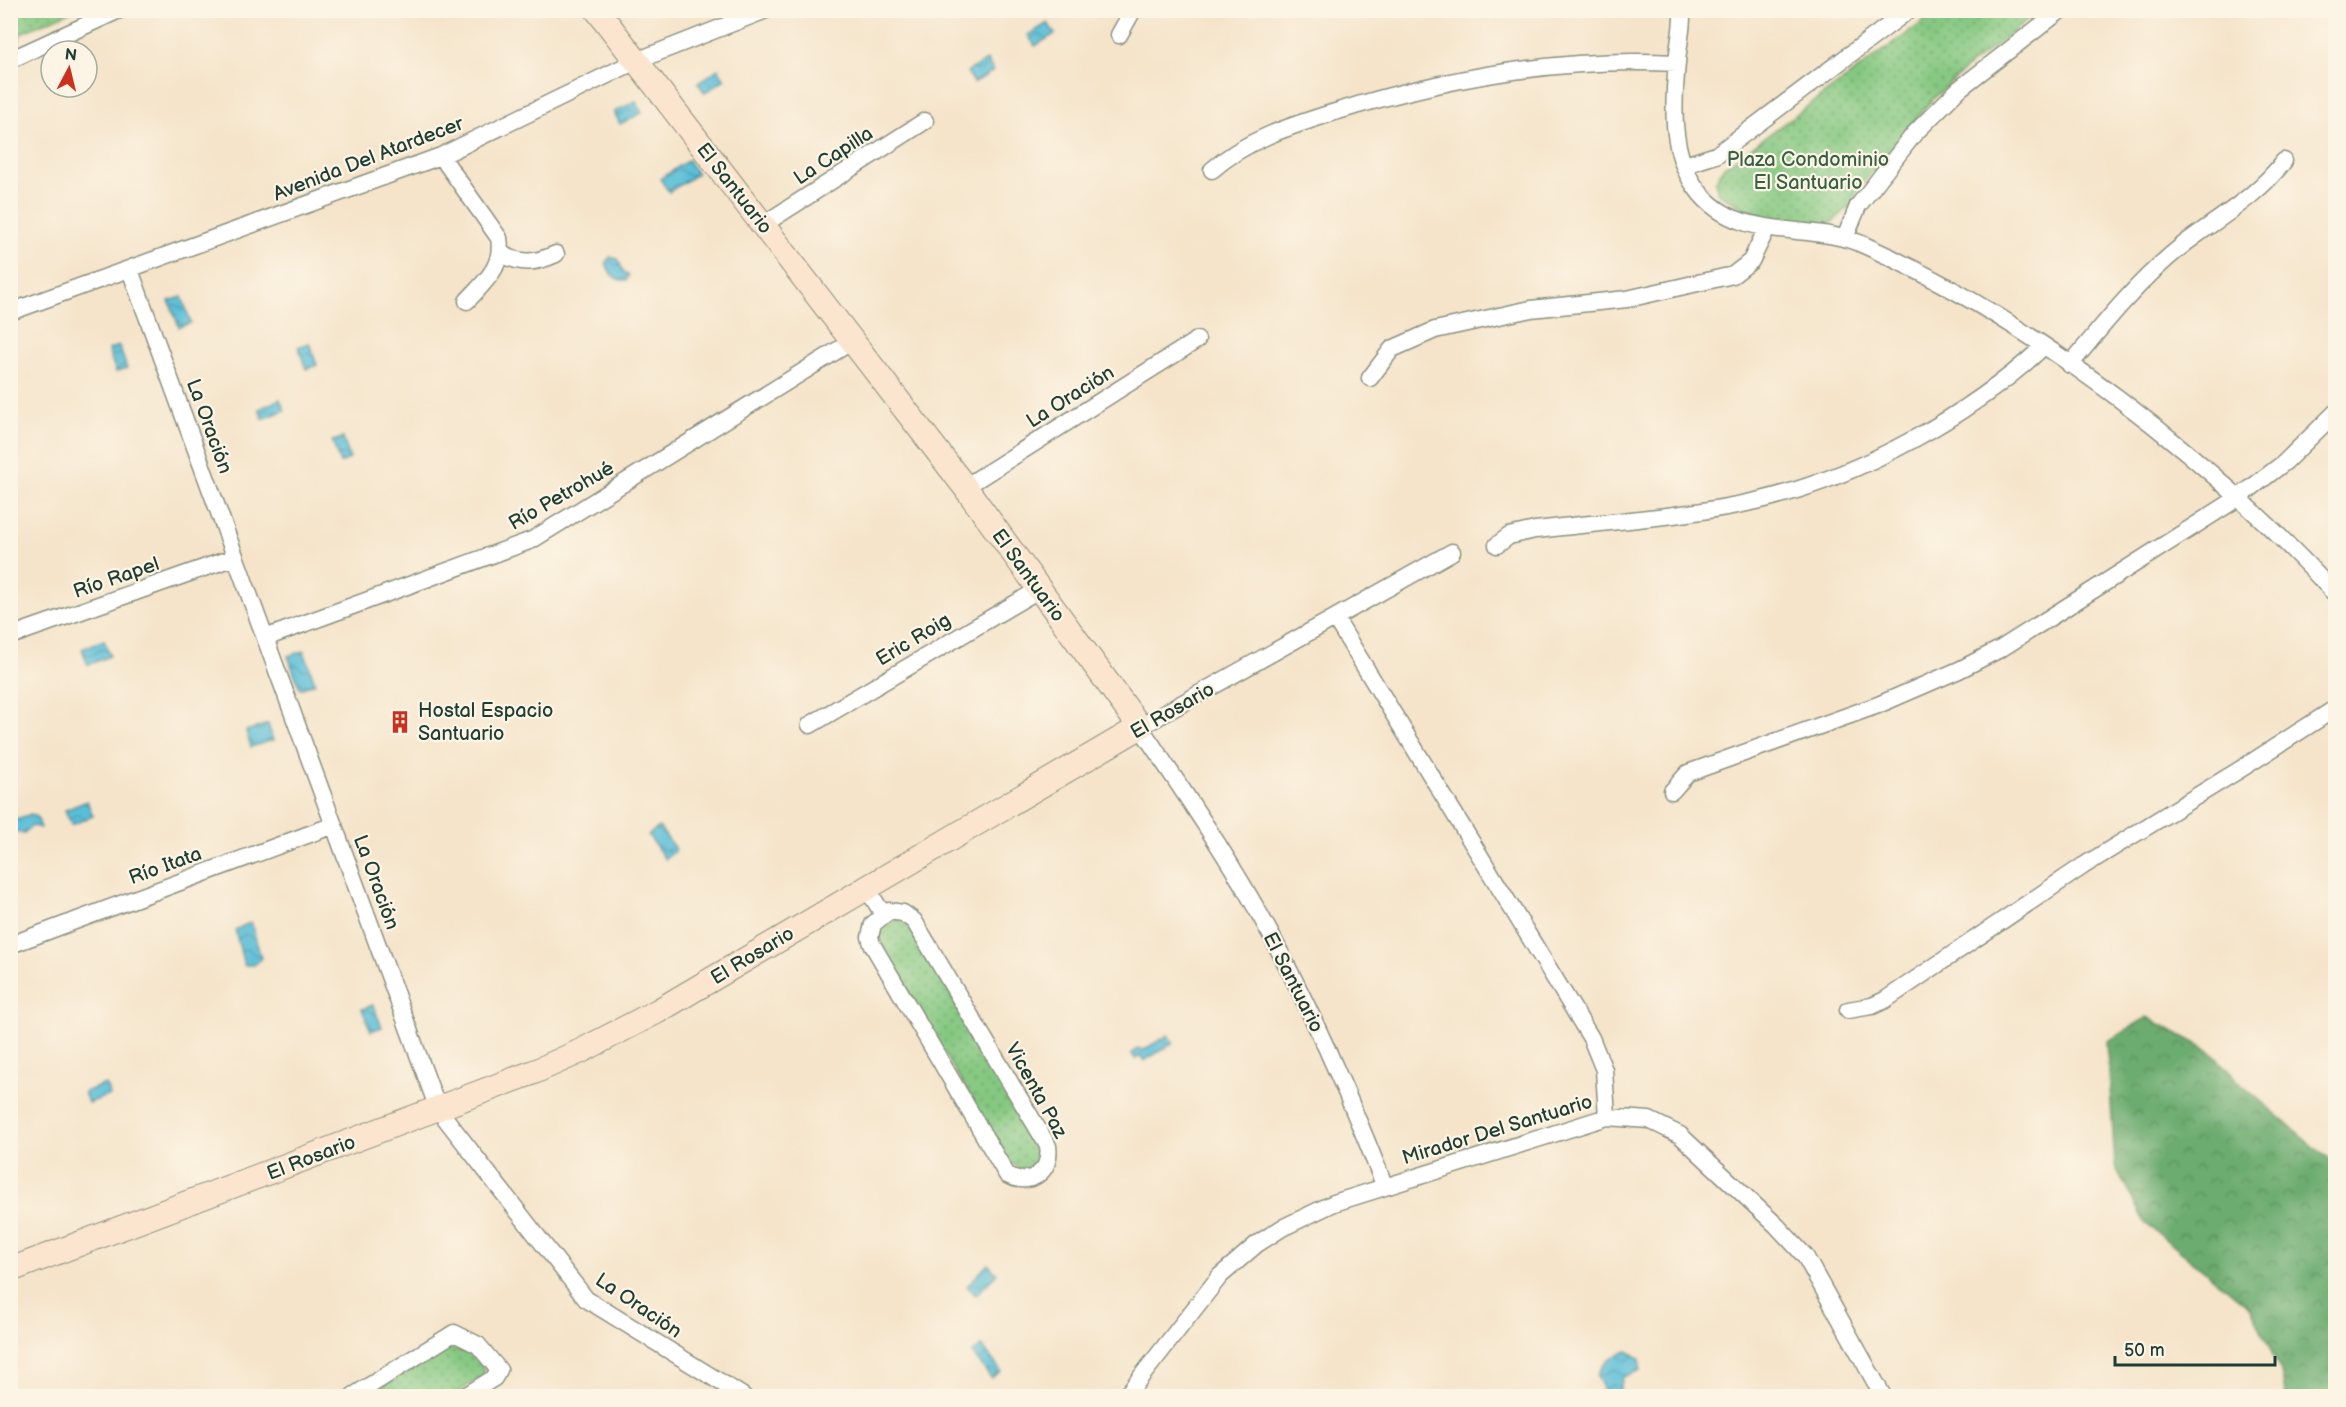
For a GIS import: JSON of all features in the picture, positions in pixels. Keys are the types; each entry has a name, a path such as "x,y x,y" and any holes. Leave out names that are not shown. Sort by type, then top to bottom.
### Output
{"street":[{"name":"El Santuario","path":"597,10 854,340 965,487 1140,727 1229,862 1270,933 1332,1058 1385,1187"},
{"name":"Avenida Del Atardecer","path":"10,312 441,156 636,61 766,10"},
{"path":"1119,35 1133,10"},
{"path":"1682,10 1677,63 1675,124 1677,144 1694,187 1708,202 1736,220 1767,228 1845,238 1923,275 2043,347 2163,435 2238,498 2336,595"},
{"path":"1685,165 1716,155 1909,10"},
{"path":"1845,238 1857,206 1914,134 1959,89 2061,10"},
{"path":"10,60 108,13"},
{"path":"1212,170 1242,147 1280,131 1353,106 1424,88 1488,76 1594,63 1677,63"},
{"name":"La Capilla","path":"764,224 925,121"},
{"path":"441,156 499,238 502,254 489,277 467,301"},
{"path":"2070,365 2139,283 2182,245 2268,183 2284,161"},
{"path":"1370,378 1392,349 1436,330 1531,309 1627,299 1734,275 1751,261 1767,228"},
{"path":"502,254 523,262 540,262 556,254"},
{"name":"La Oración","path":"130,270 438,1109 586,1299 743,1396"},
{"name":"Río Petrohué","path":"265,638 532,540 854,340"},
{"name":"La Oración","path":"965,487 1197,340"},
{"path":"1497,545 1509,536 1535,530 1713,509 1823,482 1881,456 1939,423 2006,380 2043,347"},
{"path":"1672,791 1688,773 1863,711 1975,663 2098,590 2238,498 2285,462 2336,412"},
{"name":"El Rosario","path":"10,1270 534,1072 620,1032 1140,727 1452,552"},
{"name":"Río Rapel","path":"10,636 235,557"},
{"name":"Eric Roig","path":"810,725 1038,590"},
{"path":"1335,618 1591,1038 1604,1070 1607,1117"},
{"path":"1848,1010 1872,1005 1885,999 1988,932 2083,866 2336,708"},
{"name":"Río Itata","path":"10,945 334,825"},
{"path":"866,887 883,914"},
{"name":"Vicenta Paz","path":"903,913 914,921 1042,1136 1049,1155 1044,1170 1038,1176 1022,1180 1007,1175 872,944 870,930 883,914 903,913"},
{"name":"Mirador Del Santuario","path":"1126,1396 1203,1294 1244,1254 1282,1228 1307,1214 1385,1187 1607,1117 1649,1120 1680,1135 1776,1225 1804,1256 1883,1396"},
{"path":"353,1396 454,1333 478,1345 499,1370 494,1378 465,1396"}],"green space":[{"path":"11,10 72,11 21,33 18,46 14,48 11,46"},
{"name":"Plaza Condominio El Santuario","path":"1938,11 2040,11 1969,66 1931,101 1858,188 1852,204 1827,227 1763,220 1718,193 1715,182 1723,168"},
{"path":"893,920 900,920 910,927 1041,1147 1041,1161 1033,1169 1023,1171 1010,1162 881,949 878,935 885,925"},
{"path":"2147,1017 2210,1051 2242,1085 2324,1155 2335,1161 2335,1396 2286,1396 2281,1372 2251,1308 2145,1223 2115,1166 2107,1042"},
{"path":"453,1342 478,1358 485,1375 452,1396 367,1396"}],"water":[{"path":"1048,23 1055,34 1035,46 1028,35"},
{"path":"987,60 993,71 974,83 967,72"},
{"path":"718,69 725,79 705,93 698,83"},
{"path":"636,101 642,113 620,124 614,112"},
{"path":"688,160 697,174 669,192 660,179"},
{"path":"610,257 618,259 623,271 629,275 627,280 619,280 611,273 606,262"},
{"path":"182,297 191,323 179,327 169,301"},
{"path":"309,343 317,365 306,369 298,347"},
{"path":"119,346 127,368 116,372 108,350"},
{"path":"280,399 285,410 263,419 259,409"},
{"path":"343,438 350,459 340,463 332,441"},
{"path":"104,640 110,656 88,665 82,649"},
{"path":"304,651 315,683 300,689 288,656"},
{"path":"268,724 273,740 251,747 246,731"},
{"path":"87,801 93,816 71,825 65,810"},
{"path":"31,814 37,817 41,828 32,826 23,834 12,830 16,819"},
{"path":"659,827 676,850 665,859 648,835"},
{"path":"251,922 261,958 254,965 244,965 235,930"},
{"path":"373,1005 382,1027 371,1031 362,1009"},
{"path":"1168,1035 1173,1043 1144,1061 1141,1056 1135,1059 1131,1053 1139,1048 1142,1051"},
{"path":"106,1084 110,1095 88,1103 84,1092"},
{"path":"988,1264 997,1274 976,1295 967,1286"},
{"path":"982,1346 1001,1371 991,1378 972,1353"},
{"path":"1627,1351 1640,1358 1640,1370 1623,1377 1619,1392 1605,1393 1597,1375 1609,1360"}],"place":[{"name":"Hostal Espacio Santuario","path":"400,722"}]}
